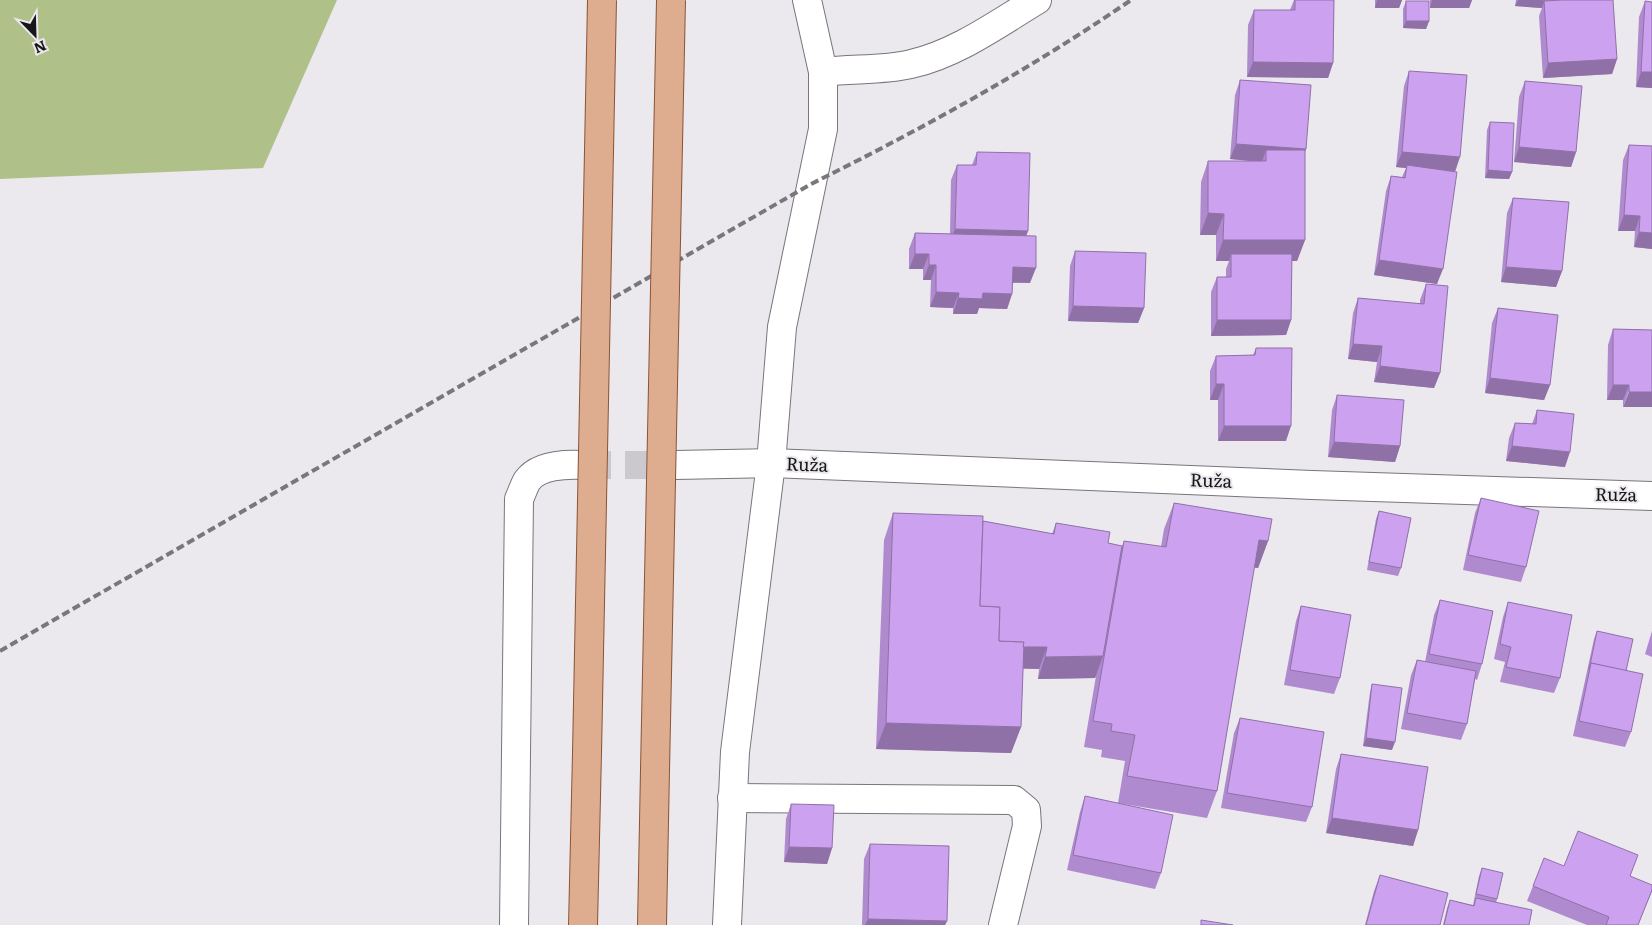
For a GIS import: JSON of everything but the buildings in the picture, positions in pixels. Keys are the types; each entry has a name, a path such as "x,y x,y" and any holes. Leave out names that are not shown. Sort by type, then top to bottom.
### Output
{"main road":[{"path":"583,925 602,0"},
{"path":"652,925 672,0"}],"street":[{"path":"726,925 735,752 771,463 782,327 823,128 823,72 807,0"},
{"path":"823,72 910,65 932,58 966,42 1037,0"},
{"name":"Ruža","path":"675,465 771,463 1332,486 1652,496"},
{"path":"514,925 520,499 528,480 542,470 557,466 583,465"},
{"path":"732,798 1014,800 1026,810 1027,826 1003,925"}],"green space":[{"path":"0,0 337,0 263,168 0,179"}],"tunnel":[{"path":"583,465 675,465"}],"railway":[{"path":"0,651 811,184 974,98 1054,51 1131,0"}]}
